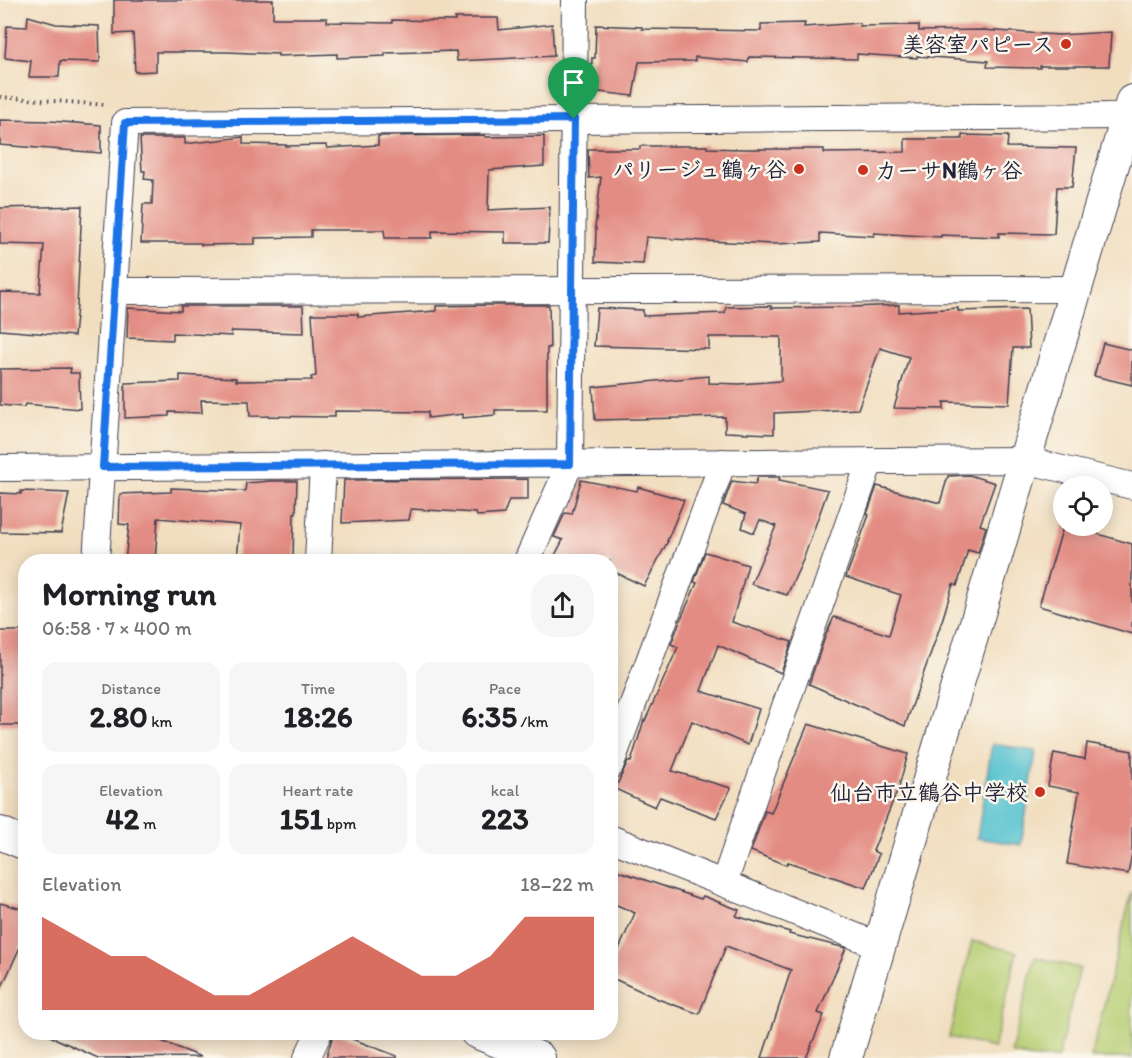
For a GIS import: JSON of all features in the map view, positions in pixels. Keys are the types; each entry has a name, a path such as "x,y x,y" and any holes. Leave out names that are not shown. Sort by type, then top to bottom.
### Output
{"street":[{"path":"530,554 570,464 575,0"},
{"path":"97,554 125,123 574,119 1130,108 846,1058"},
{"path":"114,291 1076,289"},
{"path":"0,468 1025,460 1132,486"},
{"path":"724,884 870,461"},
{"path":"618,744 723,462"},
{"path":"318,554 323,465"},
{"path":"0,833 18,841"},
{"path":"618,841 880,946"},
{"path":"308,1058 316,1040"},
{"path":"496,1040 540,1058"}],"path":[{"path":"0,97 119,106 125,123"}],"green space":[{"path":"1132,891 1132,1058 1091,1058"},
{"path":"972,941 1017,952 994,1048 949,1037"},
{"path":"1035,957 1080,968 1058,1058 1032,1058 1011,1053"}],"water":[{"path":"992,744 1036,751 1021,845 977,838"}],"building":[{"path":"114,0 273,0 273,18 327,18 327,22 392,23 392,20 455,21 455,18 498,18 499,30 552,24 554,56 457,61 456,51 385,53 385,56 337,58 337,54 278,56 278,54 226,52 156,52 156,71 135,72 133,33 114,34"},
{"path":"28,16 56,24 99,26 100,62 60,61 59,77 29,77 31,61 5,58 7,26 27,27"},
{"path":"805,23 804,27 860,23 860,26 919,25 919,31 981,30 1059,35 1111,32 1109,66 987,67 988,61 857,54 857,59 749,57 748,62 695,57 695,61 639,62 633,96 591,91 596,25 642,27 642,29 761,31 761,24"},
{"path":"0,120 101,125 101,153 0,145"},
{"path":"485,135 485,137 544,136 544,166 489,170 488,210 550,207 548,243 505,243 505,232 432,231 432,238 385,238 384,230 311,230 311,237 255,238 255,244 141,243 143,204 152,204 153,180 144,179 140,138 185,138 185,144 243,137 243,144 326,145 327,148 378,145 378,136"},
{"path":"962,135 1008,136 1007,147 1076,148 1072,187 1057,187 1054,234 999,233 999,237 941,235 941,237 820,233 820,242 774,244 646,237 643,264 595,262 595,228 601,177 589,178 588,149 707,146 707,148 740,149 824,149 824,153 905,152 905,139 962,139"},
{"path":"82,206 74,336 0,330 0,292 40,293 44,245 0,244 0,208"},
{"path":"549,305 550,348 547,348 547,410 495,410 495,415 463,418 463,414 428,418 428,412 335,411 335,417 250,416 249,401 201,400 202,413 169,412 169,416 125,418 125,383 180,381 180,375 236,378 236,381 312,380 311,377 316,376 312,314 358,314 358,317 436,311 436,306"},
{"path":"899,305 899,312 958,308 958,311 1027,309 1029,348 1013,348 1009,404 944,402 944,409 894,408 909,357 880,348 858,409 774,413 774,434 725,432 725,417 595,420 593,387 709,376 709,383 739,384 781,381 781,337 709,337 709,349 594,346 597,308 643,310 643,316 725,313 726,307"},
{"path":"181,306 303,306 304,333 231,331 232,336 173,333 173,340 127,338 128,308 181,311"},
{"path":"1103,343 1132,350 1132,385 1094,376"},
{"path":"71,368 70,373 79,373 80,409 25,404 24,407 0,405 0,369"},
{"path":"969,475 995,483 980,525 986,527 978,553 968,550 957,586 953,584 905,726 809,684 834,617 889,635 901,595 846,577 877,486 940,503 948,476"},
{"path":"758,477 780,477 779,480 828,490 803,560 787,595 751,584 776,526 760,520 754,533 742,528 746,514 723,505 732,481 755,484"},
{"path":"528,479 528,500 509,500 504,514 477,516 476,513 411,509 409,520 342,523 344,480"},
{"path":"581,480 637,491 638,487 684,500 668,541 644,586 618,574 618,554 556,554 563,540 554,537 565,513 572,514"},
{"path":"297,481 293,554 238,554 240,525 158,518 155,554 126,554 129,525 119,524 120,494 171,492 171,488 245,491 246,483"},
{"path":"21,491 69,493 61,533 0,532 0,493 21,494"},
{"path":"1060,536 1105,536 1132,544 1132,634 1039,606"},
{"path":"705,552 748,565 732,622 792,642 781,673 718,645 701,691 759,709 748,745 692,721 672,771 731,788 716,818 660,797 655,807 618,790 618,783 628,761 631,762 644,720 678,647 671,644 697,583 694,582"},
{"path":"0,631 18,631 18,725 0,725"},
{"path":"808,724 908,754 899,786 873,851 879,854 866,888 788,862 786,865 751,851 765,811 771,813"},
{"path":"1087,743 1132,751 1132,853 1128,874 1067,864 1079,792 1048,786 1054,753 1085,759"},
{"path":"618,871 701,899 703,896 739,910 736,916 790,932 789,934 846,948 818,1013 824,1015 806,1058 762,1058 791,970 726,946 699,1014 618,981 618,951 635,913 618,906"},
{"path":"0,903 18,908 18,952 0,991"},
{"path":"59,1040 162,1040 201,1057 98,1058"},
{"path":"332,1040 355,1040 397,1056 397,1058 326,1058"}],"place":[{"name":"美容室パピース","path":"1066,44"},
{"name":"パリージュ鶴ヶ谷","path":"799,169"},
{"name":"カーサN鶴ヶ谷","path":"863,170"},
{"name":"仙台市立鶴谷中学校","path":"1040,792"}],"route":[{"path":"574,119 570,464 103,467 125,123 574,119"}]}
